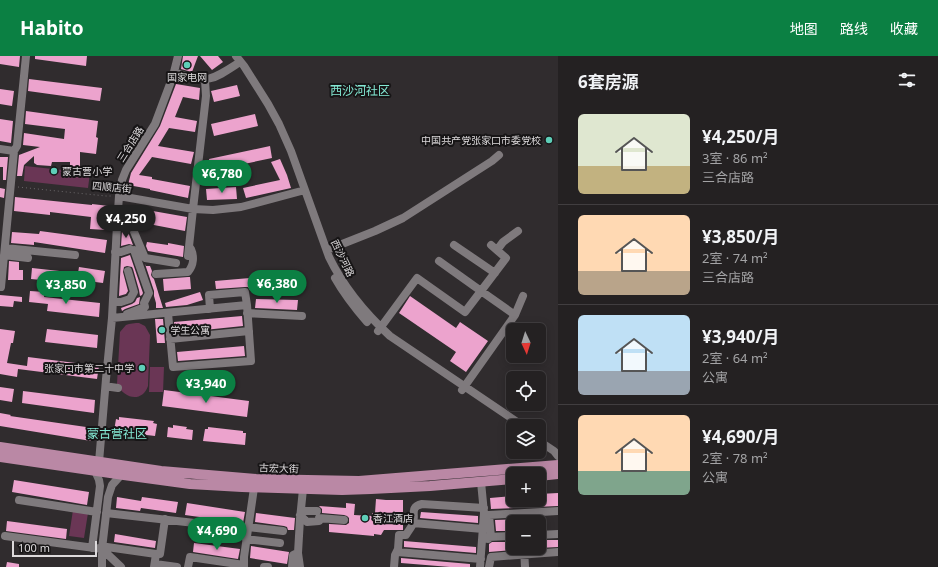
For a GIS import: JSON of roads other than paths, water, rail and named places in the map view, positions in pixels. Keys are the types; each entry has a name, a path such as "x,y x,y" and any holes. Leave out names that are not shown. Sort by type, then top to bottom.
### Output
{"main road":[{"name":"古宏大街","path":"0,447 56,461"},
{"name":"古宏大街","path":"0,457 206,476 330,481 359,481 558,465"},
{"name":"古宏大街","path":"97,467 121,475 190,484 303,490 371,490 506,480"},
{"path":"546,475 558,474"}],"street":[{"path":"0,287 5,251 14,151 17,146 26,56"},
{"name":"三合店路","path":"97,548 97,512 100,486 97,467 110,387 115,252 119,196 122,180 126,170 155,124 173,76 178,56"},
{"name":"西沙河路","path":"230,56 236,60 279,134 326,250 337,273 354,298 373,320 387,340 513,419"},
{"path":"180,74 192,79 205,80 217,77 236,60"},
{"path":"188,256 206,96 205,80"},
{"path":"0,149 14,151"},
{"path":"326,250 375,231 403,218 499,155"},
{"name":"四顺店街","path":"119,196 193,209 213,210 241,207 303,191"},
{"name":"西沙河路","path":"303,191 323,254 332,274 355,308 370,325 379,330"},
{"path":"117,225 132,227 145,258 176,263"},
{"path":"379,330 417,278 465,312 506,258 494,247 518,231"},
{"path":"156,274 188,272 191,269 193,260 192,251 189,245"},
{"path":"454,245 495,273"},
{"path":"112,318 140,312 145,307 144,304 149,293 132,250 115,252"},
{"path":"5,251 75,255"},
{"path":"5,251 28,258"},
{"path":"439,261 515,315"},
{"path":"113,302 121,302 130,299 134,292 128,271"},
{"path":"168,313 173,367 251,361 245,292 209,295 210,309"},
{"path":"463,388 515,315 523,296"},
{"path":"124,315 140,312 168,313 210,309 247,309 302,316"},
{"path":"170,339 248,332"},
{"name":"西沙河路","path":"463,388 507,419"},
{"path":"546,441 558,449"},
{"path":"546,446 558,456"},
{"path":"96,567 97,548 106,513 108,497 112,484 121,475"},
{"path":"396,552 481,563 484,508 481,482"},
{"path":"188,567 190,557 244,566 246,539 254,488"},
{"path":"300,567 298,553 303,490"},
{"path":"19,500 97,512"},
{"path":"394,567 399,535 406,535 413,523 413,513 415,508 420,504 484,508"},
{"path":"300,513 317,510"},
{"path":"537,515 558,511"},
{"path":"106,513 283,531"},
{"path":"300,513 307,522 319,521 319,518 344,520"},
{"path":"491,537 489,516 506,517"},
{"path":"5,536 97,548 107,547 160,554 165,519"},
{"path":"413,523 483,529"},
{"path":"546,535 558,534"},
{"path":"506,536 488,537 486,553 491,557 506,554"},
{"path":"246,539 280,543"},
{"path":"97,548 102,567"},
{"path":"97,548 121,567"},
{"path":"546,552 558,552"},
{"path":"292,567 294,555 298,553"},
{"path":"156,554 155,565 176,567"},
{"path":"524,555 525,567"},
{"path":"489,567 491,557"}],"place":[{"name":"国家电网","path":"187,65"},
{"name":"中国共产党张家口市委党校","path":"549,140"},
{"name":"蒙古营小学","path":"54,171"},
{"name":"学生公寓","path":"162,330"},
{"name":"张家口市第二十中学","path":"142,368"},
{"name":"香江酒店","path":"365,518"}],"district":[{"name":"西沙河社区","path":"360,91"},
{"name":"蒙古营社区","path":"117,434"}]}
